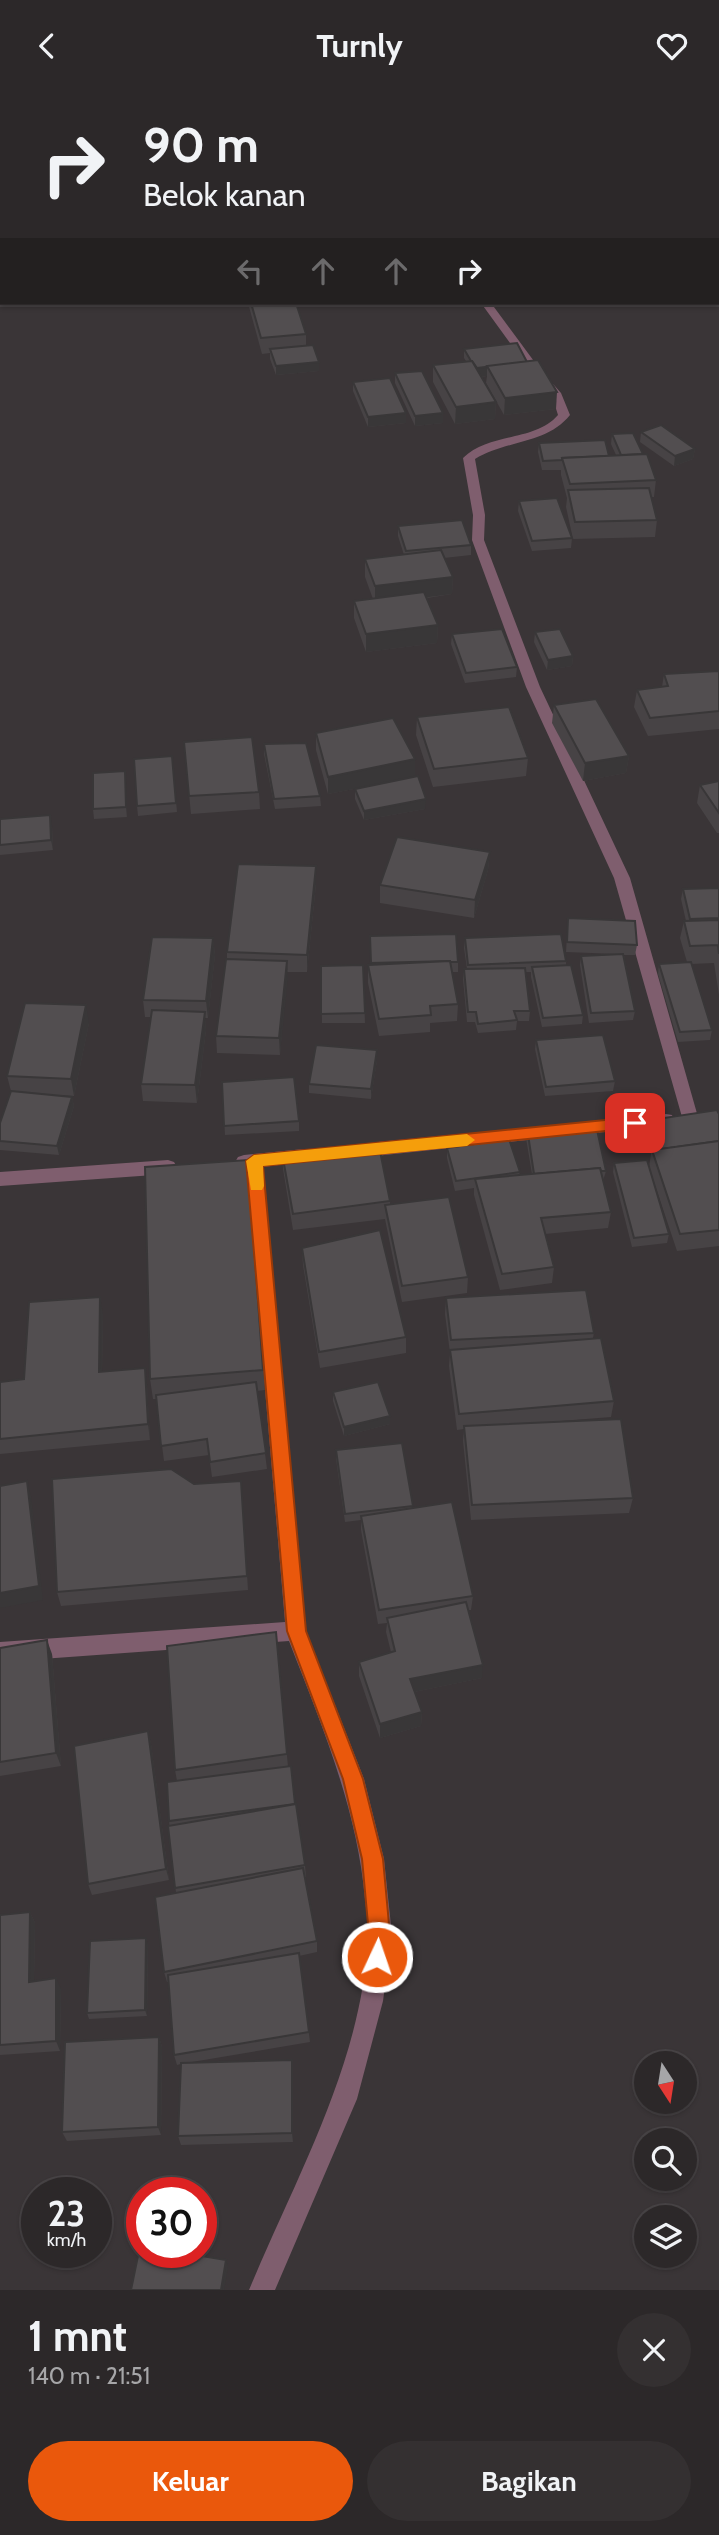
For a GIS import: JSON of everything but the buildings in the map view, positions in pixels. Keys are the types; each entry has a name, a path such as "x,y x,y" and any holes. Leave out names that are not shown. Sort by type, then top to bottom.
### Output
{"street":[{"path":"487,305 535,370 557,395 564,415 553,428 483,449 469,458 479,515 478,540 533,687 622,878 690,1117"},
{"path":"228,1163 709,1116"},
{"path":"254,1161 296,1631 353,1779 373,1859 380,1935 371,2001 345,2099 262,2290"},
{"path":"0,1179 187,1166"},
{"path":"0,1652 296,1631"}],"slow traffic":[{"path":"256,1186 254,1161 467,1140"}],"route":[{"path":"377,1957 380,1935 373,1859 353,1779 296,1631 254,1161 635,1123"}]}
